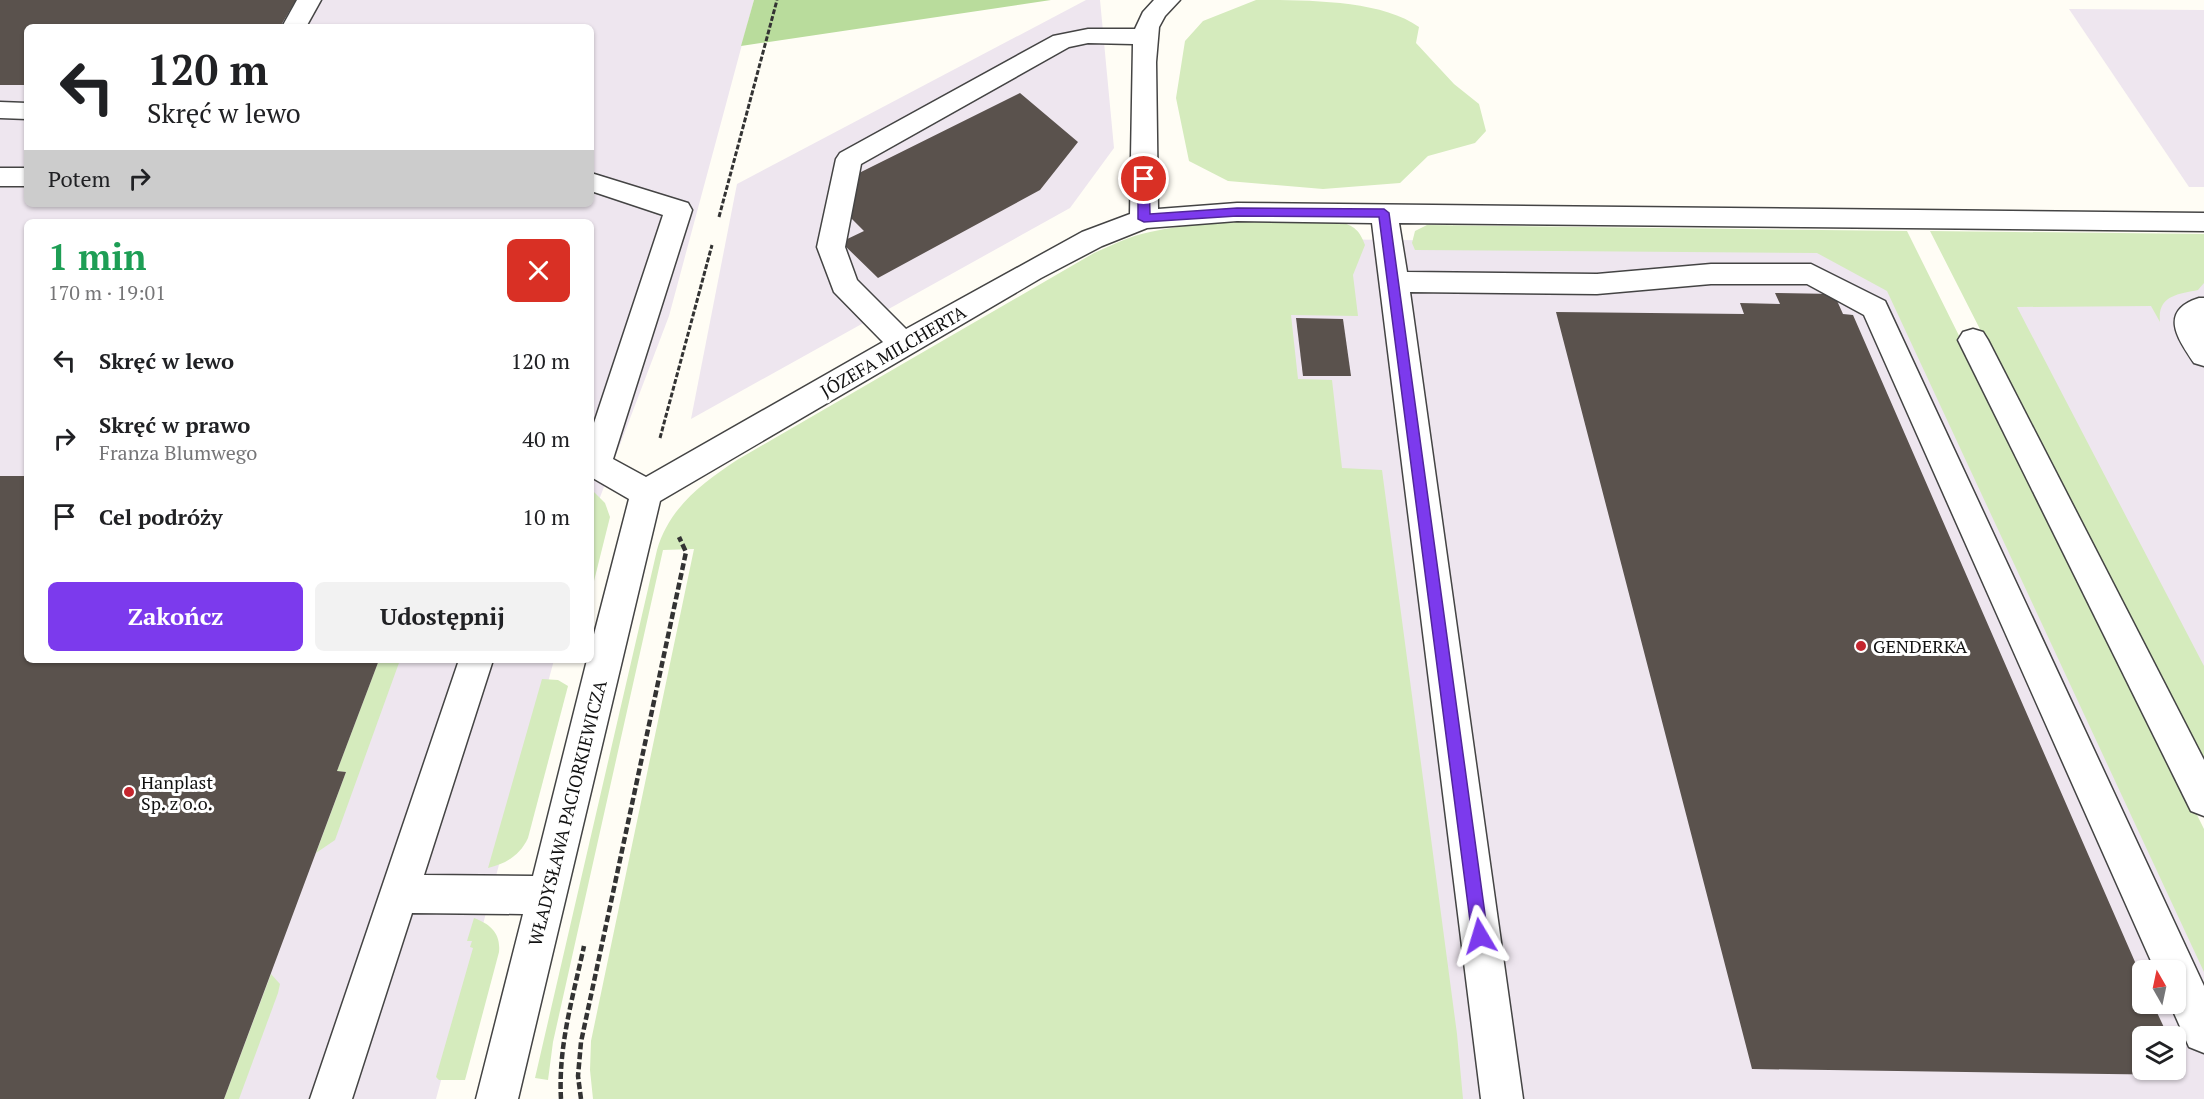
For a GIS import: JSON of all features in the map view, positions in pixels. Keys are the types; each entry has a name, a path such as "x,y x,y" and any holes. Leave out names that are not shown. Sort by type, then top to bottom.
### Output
{"street":[{"path":"296,24 309,0"},
{"path":"1144,219 1144,62 1147,27 1155,12 1168,0"},
{"path":"904,345 844,285 831,247 849,159 1062,41 1088,36 1146,37"},
{"path":"0,110 24,111"},
{"path":"0,177 24,177"},
{"path":"594,183 678,210 596,464 646,493"},
{"name":"JÓZEFA MILCHERTA","path":"646,493 1092,239 1144,219 1237,212 2204,222"},
{"path":"1384,213 1502,1099"},
{"path":"1394,282 1597,284 1712,274 1811,274 1875,308 2204,1032"},
{"path":"2204,309 2199,309 2191,316 2189,332 2204,355"},
{"path":"1973,340 2204,798"},
{"name":"WŁADYSŁAWA PACIORKIEWICZA","path":"497,1099 547,895 598,659 646,493"},
{"path":"331,1099 475,663"},
{"path":"399,894 547,895"}],"path":[{"path":"581,1099 578,1076 581,1042 686,552 676,532"}],"shaded area":[{"name":"Hanplast Sp. z o.o.","path":"0,0 754,0 669,316 594,513 594,219 24,219 24,663 553,663 436,1099 0,1099"},
{"path":"1086,0 1100,0 1114,148 1070,208 691,419 737,184"},
{"path":"2069,9 2204,10 2204,187 2189,187"},
{"path":"1220,238 1830,245 1918,302 2204,894 2204,1099 663,1099"},
{"path":"2204,253 2204,698 1989,289"}],"green space":[{"path":"754,0 1051,0 741,46"},
{"path":"1256,0 1342,3 1385,11 1419,27 1416,43 1454,84 1479,104 1486,131 1475,143 1428,156 1400,183 1323,189 1228,181 1189,161 1176,98 1185,41 1203,21"},
{"path":"1339,222 1356,229 1365,245 1353,275 1358,316 1291,315 1298,379 1332,380 1342,468 1382,470 1457,1034 1463,1099 593,1099 590,1070 591,1041 694,549 663,550 553,1042 548,1080 535,1078 657,550 670,521 688,498 737,460 1094,253 1128,238 1173,228 1220,223"},
{"path":"1427,225 1907,231 2204,829 2204,972 1887,291 1817,253 1415,250 1412,243 1415,231"},
{"path":"1930,231 2204,234 2204,283 2198,290 2171,297 2166,301 2160,313 2160,322 2151,306 2017,307 2204,666 2204,769"},
{"path":"594,492 605,503 610,517 594,581"},
{"path":"378,663 399,663 335,840 316,853 346,772 337,771"},
{"path":"542,679 558,680 568,686 528,838 512,858 488,868"},
{"path":"474,918 485,923 496,934 499,952 465,1080 439,1080 436,1077 473,948 470,947 472,941 467,941"},
{"path":"271,974 280,984 278,993 239,1099 224,1099"}],"building":[{"path":"0,0 296,0 282,24 24,24 24,85 0,85"},
{"path":"1020,93 1078,142 1040,190 878,278 841,242 864,231 849,216 859,173"},
{"name":"GENDERKA","path":"1775,293 1834,294 1843,314 1853,315 2134,960 2132,960 2132,1014 2158,1014 2163,1026 2132,1026 2132,1074 1752,1069 1556,312 1744,314 1740,303 1780,304"},
{"path":"1296,318 1343,319 1351,376 1303,376"},
{"name":"Hanplast Sp. z o.o.","path":"0,476 24,476 24,663 378,663 337,771 346,772 224,1099 0,1099"}],"place":[{"name":"GENDERKA","path":"1861,646"},
{"name":"Hanplast Sp. z o.o.","path":"129,792"}],"route":[{"path":"1144,179 1144,219 1237,212 1384,213 1480,936"}]}
